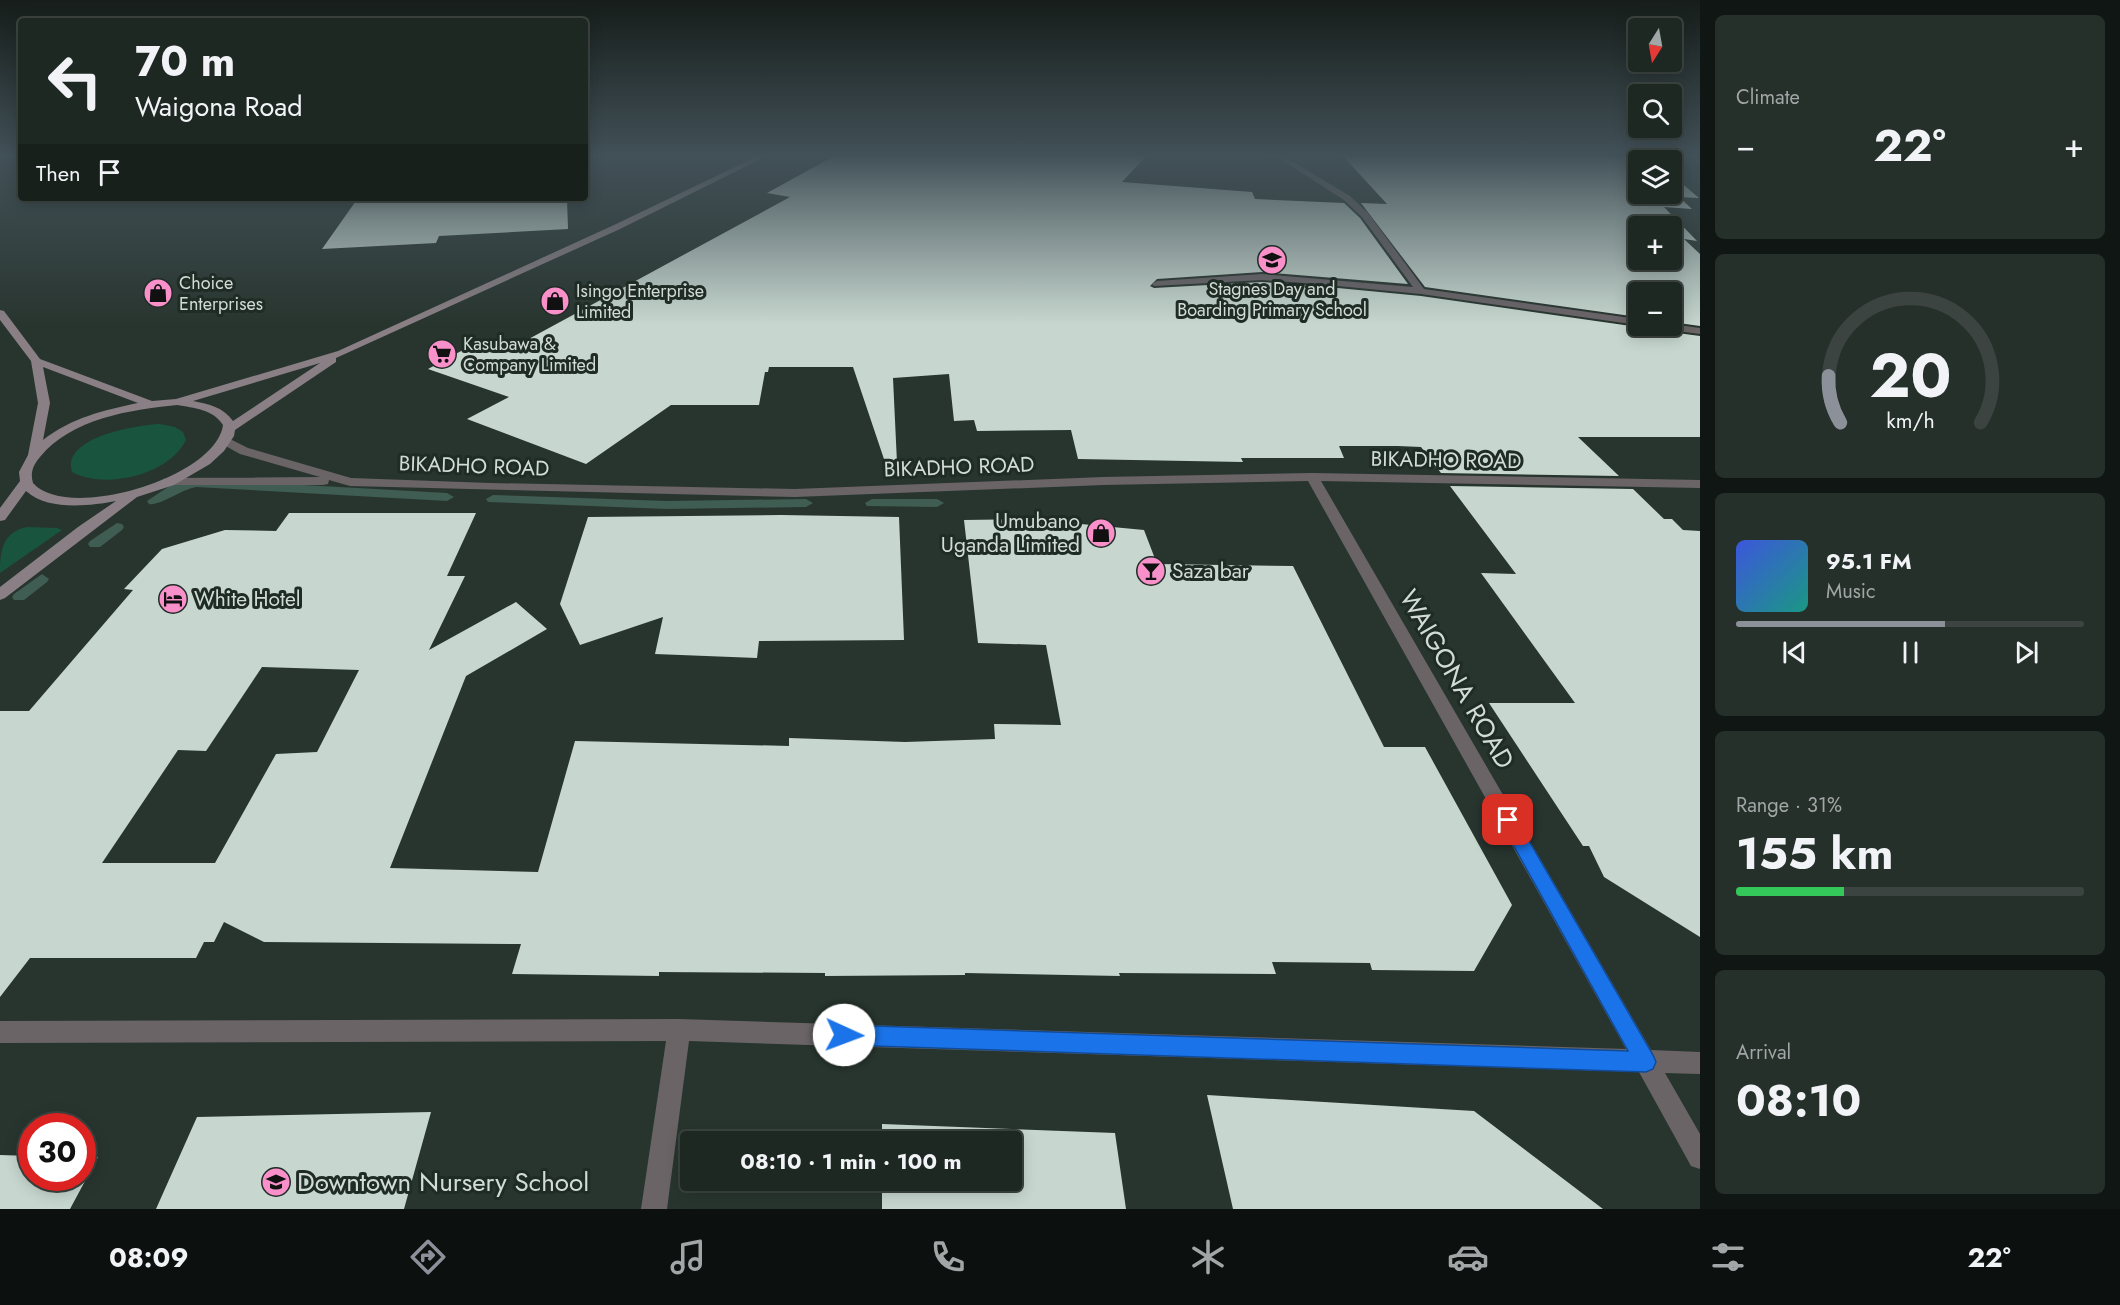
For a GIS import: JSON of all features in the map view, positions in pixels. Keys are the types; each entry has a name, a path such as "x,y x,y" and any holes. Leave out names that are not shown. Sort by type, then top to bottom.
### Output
{"main road":[{"path":"177,402 342,353 649,211"},
{"path":"0,313 36,361 44,403 34,455"},
{"path":"228,435 227,417 216,409 199,404 177,402 124,409 71,428 49,441 34,455 25,469 26,482 35,492 53,499 78,501 107,499 139,492 168,482 213,456 228,435 342,353"},
{"path":"36,361 151,404"},
{"path":"0,517 26,482"},
{"path":"0,595 83,530 139,492"}],"street":[{"path":"1361,211 1421,291"},
{"path":"1157,284 1262,277 1421,291 1628,321"},
{"path":"1682,329 1700,331"},
{"name":"BIKADHO ROAD","path":"228,435 260,456 350,482 795,493 1103,481 1312,477 1700,484"},
{"name":"WAIGONA ROAD","path":"1312,477 1700,1157"},
{"path":"168,482 214,480 350,482"},
{"path":"654,1209 679,1030"},
{"path":"0,1032 679,1030 1700,1063"}],"green space":[{"path":"160,424 175,427 183,432 186,440 178,452 166,462 135,476 118,479 101,480 72,472 72,460 78,450 89,442 119,430"},
{"path":"27,527 62,530 0,573 2,551 7,538 12,533"}],"building":[{"path":"349,211 567,211 568,229 439,236 436,243 322,249"},
{"path":"763,211 1353,211 1408,284 1262,272 1157,279 1150,286 1154,288 1262,282 1317,286 1421,296 1628,326 1628,336 1682,336 1682,334 1700,336 1700,437 1578,437 1619,476 1441,473 1421,447 1398,446 1339,446 1344,458 1241,458 1243,462 1078,459 1071,430 977,431 974,420 954,421 949,374 893,378 897,463 886,465 853,367 769,367 768,372 765,372 759,405 671,405 586,464 467,419 509,397 428,369 474,344 503,353"},
{"path":"1367,211 1668,211 1673,216 1628,216 1628,270 1682,270 1682,226 1697,241 1684,239 1700,254 1700,326 1682,324 1682,282 1628,282 1628,316 1425,287"},
{"path":"1450,486 1633,489 1664,519 1672,519 1683,530 1700,531 1700,937 1604,877 1589,846 1583,846 1489,703 1575,703 1481,573 1516,574"},
{"path":"289,513 476,513 447,576 465,576 429,650 516,602 547,629 466,676 390,868 538,872 575,741 789,746 789,738 905,742 995,739 994,724 1061,725 1046,645 978,643 964,520 1028,519 1144,530 1157,564 1293,566 1384,747 1425,747 1512,905 1474,971 1372,970 1370,963 1272,962 1276,974 1119,973 1120,976 965,973 965,975 825,976 825,973 659,972 659,976 512,974 521,944 264,942 224,922 214,942 204,942 196,958 30,958 0,997 0,711 29,711 133,590 124,589 162,549 225,530 276,531","holes":["262,667 359,670 317,752 276,754 215,863 102,863 178,750 206,751"]},
{"path":"781,515 899,517 904,640 759,641 757,658 655,654 663,617 580,645 560,604 588,517"},
{"path":"1207,1095 1474,1111 1603,1209 1233,1209"},
{"path":"431,1112 404,1209 156,1209 197,1117"},
{"path":"882,1124 1115,1133 1126,1209 882,1209 882,1191 1022,1191 1022,1131 882,1131"},
{"path":"0,1155 18,1156 18,1191 80,1191 70,1209 0,1209"}],"waterway":[{"path":"154,501 179,486 196,483 447,497"},
{"path":"493,499 667,505 806,503"},
{"path":"872,503 937,503"},
{"path":"95,544 117,527"},
{"path":"19,597 42,579"}],"place":[{"name":"Stagnes Day and Boarding Primary School","path":"1272,260"},
{"name":"Choice Enterprises","path":"158,293"},
{"name":"Isingo Enterprise Limited","path":"555,301"},
{"name":"Kasubawa & Company Limited","path":"442,354"},
{"name":"Umubano Uganda Limited","path":"1101,533"},
{"name":"Saza bar","path":"1151,571"},
{"name":"White Hotel","path":"173,599"},
{"name":"Downtown Nursery School","path":"276,1182"}],"route":[{"path":"844,1035 1646,1062 1508,820"}]}
